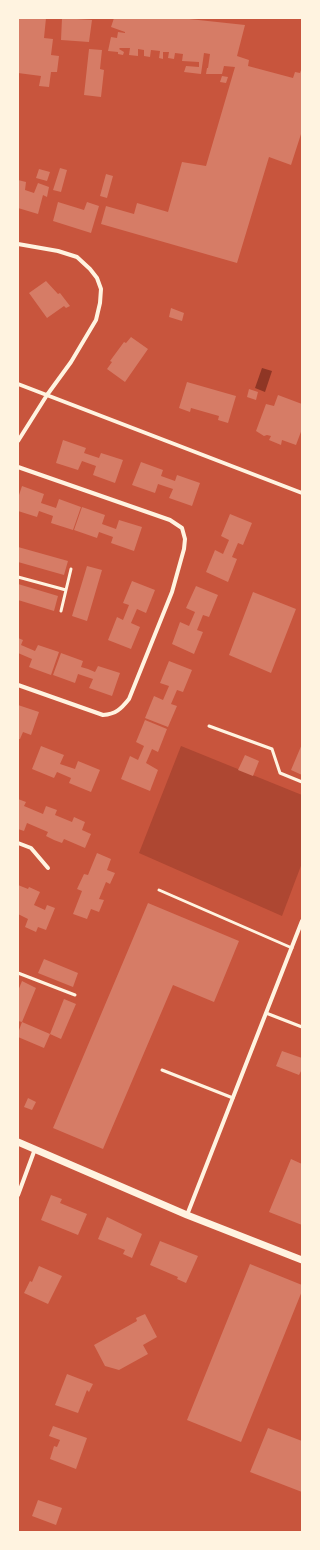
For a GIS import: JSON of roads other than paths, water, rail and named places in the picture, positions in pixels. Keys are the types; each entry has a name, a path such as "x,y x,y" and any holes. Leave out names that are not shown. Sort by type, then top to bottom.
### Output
{"street":[{"path":"18,244 58,251 77,257 90,268 97,278 101,289 100,303 96,320 71,362 18,441"},
{"path":"18,384 302,493"},
{"path":"18,467 170,520 182,528 185,539 184,549 172,592 129,700 122,709 113,714 103,715 18,686"},
{"path":"18,843 31,848 48,868"},
{"path":"187,1215 300,930 302,921"},
{"path":"18,1142 187,1215 302,1260"},
{"path":"18,1195 35,1149"}],"lane":[{"path":"61,611 71,569"},
{"path":"18,577 66,590"},
{"path":"208,726 272,749 280,773 302,782"},
{"path":"159,890 292,948"},
{"path":"18,973 75,995"},
{"path":"266,1013 302,1027"},
{"path":"162,1070 233,1098"}]}
